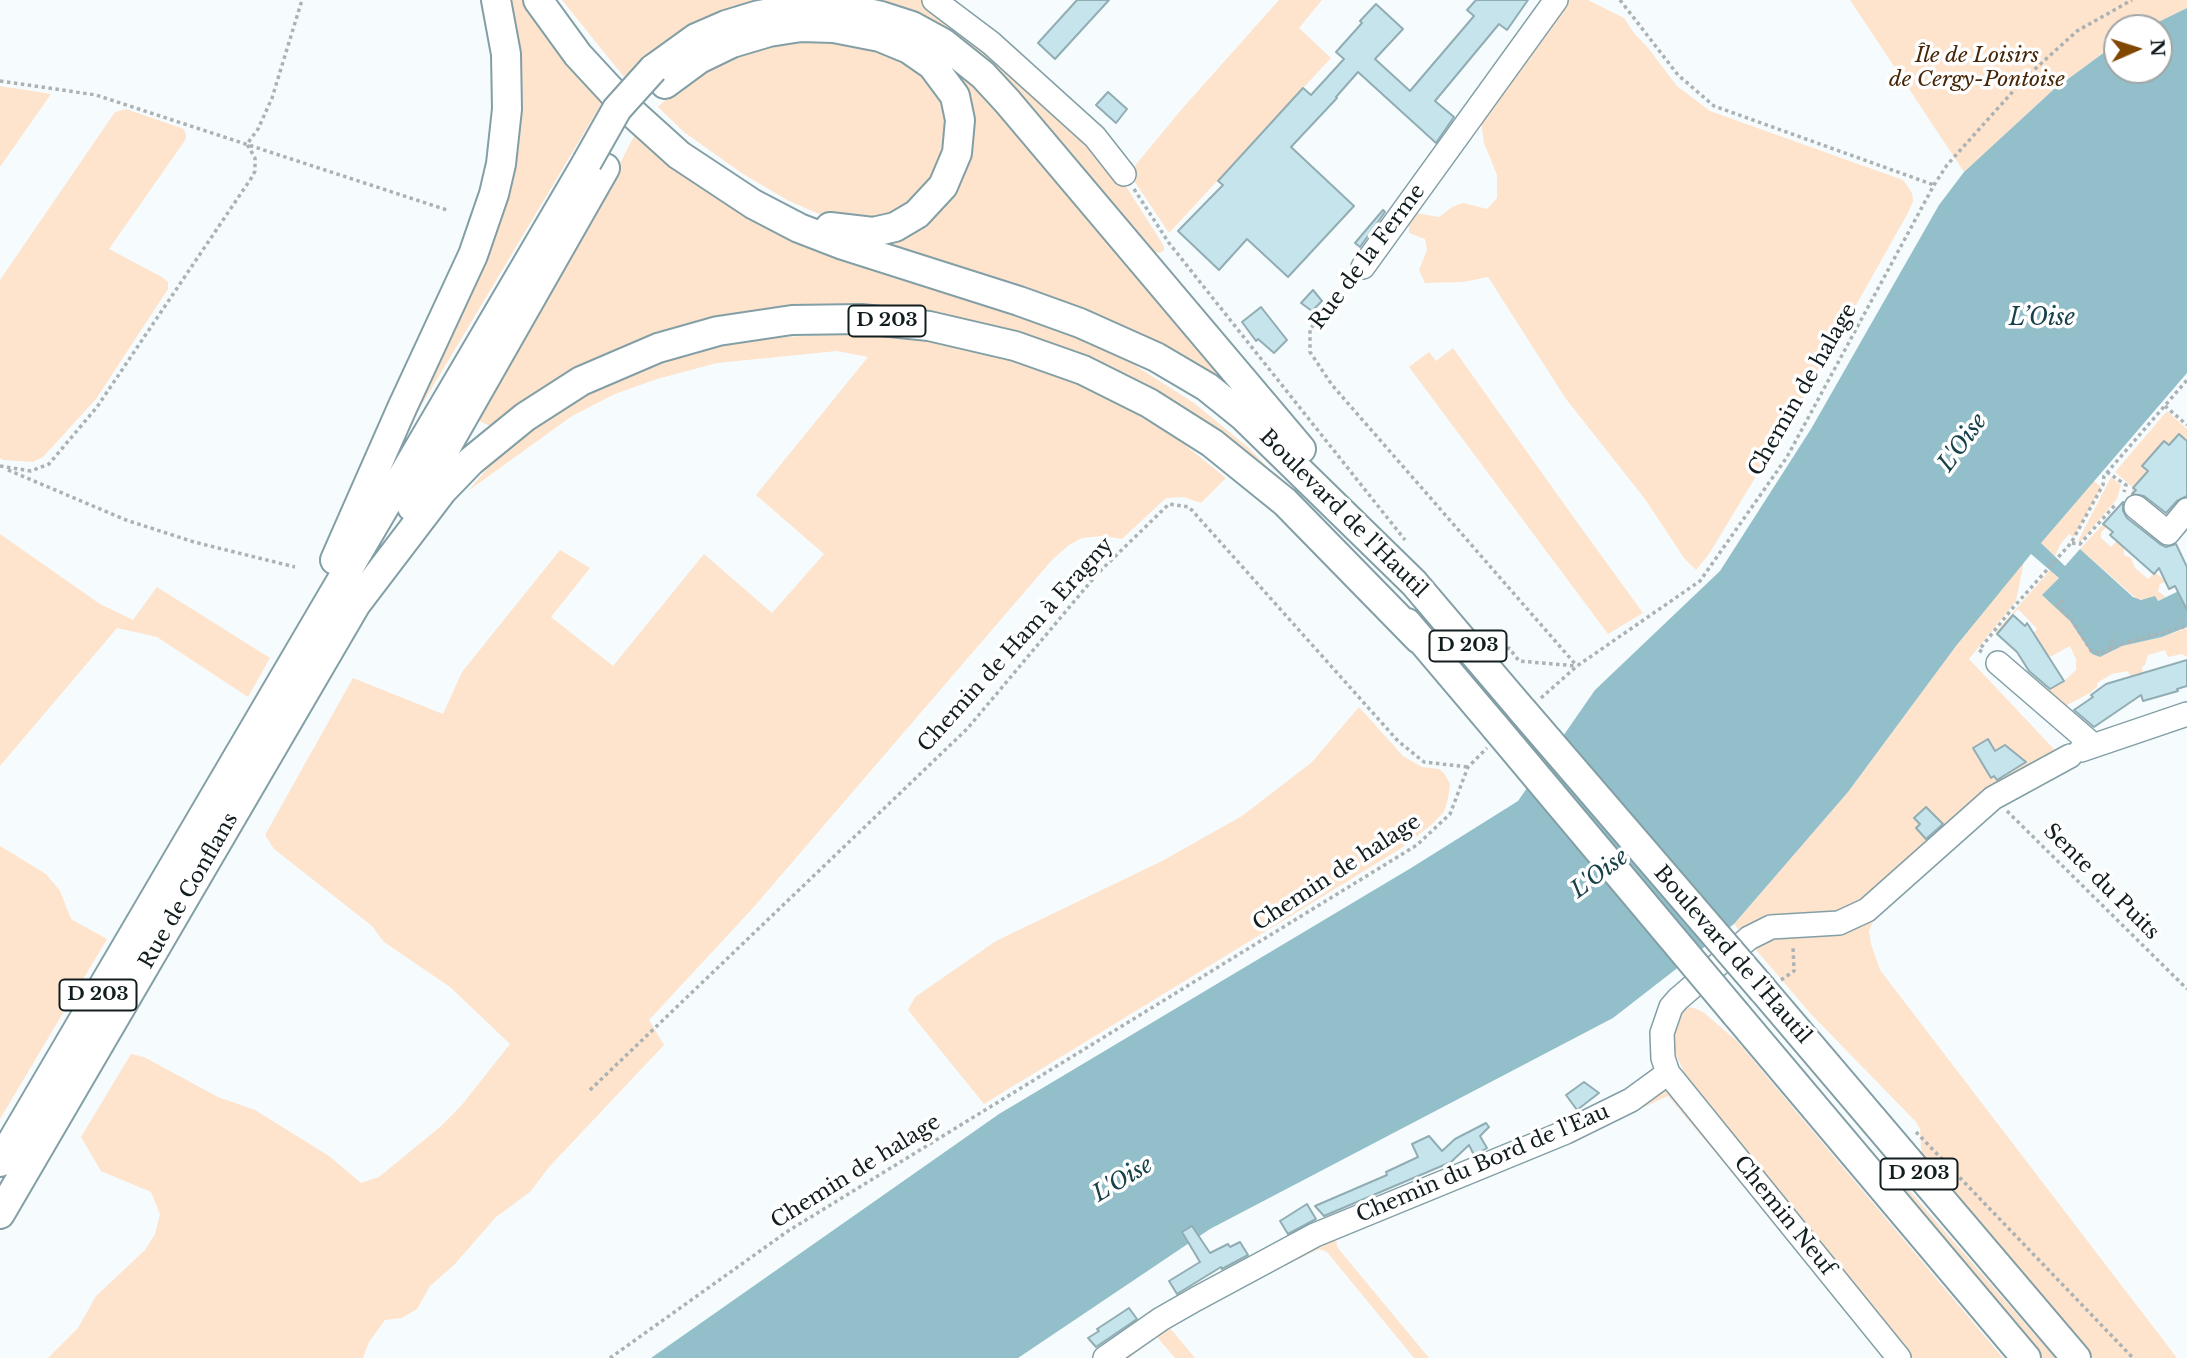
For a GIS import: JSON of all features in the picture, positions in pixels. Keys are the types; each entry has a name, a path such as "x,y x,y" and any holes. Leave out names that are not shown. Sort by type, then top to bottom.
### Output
{"main road":[{"path":"289,669 396,420 473,255 486,221 501,164 507,109 506,54 496,0"},
{"name":"Boulevard de l'Hautil","path":"538,0 578,55 628,109 679,155 753,204 820,237 1051,312 1182,371 1228,403 1414,583 1529,706 1768,987 2076,1358"},
{"name":"D 203","path":"289,669 596,165 617,109 659,77 696,38 726,24 810,6 846,8 912,26 943,43 983,75 1414,583"},
{"name":"D 203","path":"659,77 733,43 769,32 820,27 867,33 896,43 921,56 940,74 955,96 960,120 960,143 954,164 936,196 906,221 884,230 860,232 805,221 753,204"},
{"path":"356,604 495,365 596,165"},
{"name":"D 203","path":"356,604 442,491 471,461 525,417 581,381 657,348 718,331 792,320 861,319 929,326 1015,346 1083,370 1149,403 1212,443 1285,502 1419,639"},
{"name":"Boulevard de l'Hautil","path":"1126,344 1196,396 1260,453 1343,544 1496,734 2026,1358"},
{"name":"Rue de Conflans","path":"0,1214 356,604"},
{"name":"Rue de Conflans","path":"0,1162 289,669"}],"street":[{"path":"934,0 991,43 1095,137 1124,174"},
{"name":"Rue de la Ferme","path":"1363,267 1556,0"},
{"path":"2136,507 2168,533 2187,510"},
{"path":"1998,663 2080,751"},
{"path":"1668,1073 1663,1058 1662,1033 1671,1007 1749,937 1771,927 1839,923 1867,910 1993,798 2080,751 2187,714"},
{"name":"Chemin du Bord de l'Eau","path":"1105,1358 1196,1299 1315,1235 1566,1132 1631,1100 1668,1073"},
{"name":"Chemin Neuf","path":"1668,1073 1899,1358"}],"path":[{"path":"247,144 258,129 272,98 302,0"},
{"path":"1620,0 1678,75 1714,106 1934,185"},
{"path":"2119,7 2123,0"},
{"name":"Chemin de halage","path":"1529,706 1577,666 1700,581 1787,457 1947,165 2025,78 2077,31 2132,0"},
{"path":"0,81 96,95 447,210"},
{"path":"0,466 31,471 45,467 97,407 252,177 255,158 247,144"},
{"path":"1124,174 1169,243 1410,547"},
{"name":"Rue de la Ferme","path":"1363,267 1310,329 1310,352 1332,385 1577,666"},
{"path":"1998,663 1979,650 2071,543 2103,485 2104,476 2187,380"},
{"path":"2165,406 2187,425"},
{"path":"0,466 125,520 194,542 295,567"},
{"path":"2071,543 2080,544 2123,495 2126,485 2107,472"},
{"name":"Chemin de Ham à Eragny","path":"590,1090 967,729 1098,573 1169,504 1189,507 1398,741 1424,762 1468,767"},
{"path":"2063,600 2057,605 2072,620 2092,652 2100,654 2124,643 2183,627 2182,620"},
{"path":"2159,626 2160,635"},
{"path":"2110,649 2114,635"},
{"path":"1497,656 1509,648 1520,661 1577,666"},
{"name":"Chemin de halage","path":"610,1358 788,1231 1417,845 1450,814 1468,767 1496,734"},
{"name":"Sente du Puits","path":"1993,798 2187,989"},
{"path":"1768,987 1794,971 1793,945 1798,926"},
{"path":"1916,1132 2133,1358"}],"green space":[{"path":"504,0 524,0 603,101 408,428 490,241"},
{"path":"562,0 778,0 650,54 624,77"},
{"path":"855,0 923,0 941,12 1038,95 1120,177 1164,250 1160,253 1151,251 1027,100 983,56 930,21"},
{"path":"1279,0 1322,0 1299,28 1331,58 1169,233 1129,173"},
{"path":"1565,0 1588,0 1624,18 1677,86 1710,111 1903,180 1912,193 1913,201 1909,211 1810,387 1709,554 1696,570 1684,558 1645,499 1566,399 1488,277 1463,282 1425,283 1419,270 1427,250 1425,239 1409,233 1409,221 1416,213 1439,217 1463,203 1487,209 1497,198 1497,175 1484,143 1481,122"},
{"name":"Île de Loisirs de Cergy-Pontoise","path":"1850,0 2187,0 2187,8 2173,15 2103,14 2103,53 2053,90 1964,172"},
{"path":"792,37 886,48 937,84 949,116 941,173 897,215 840,222 787,200 740,172 684,132 658,107 675,90 727,56"},
{"path":"940,61 975,80 1251,404 890,246 890,238 958,180"},
{"path":"0,86 51,94 0,167"},
{"path":"126,109 184,129 186,135 186,139 109,249 162,277 168,282 168,289 96,399 43,457 33,462 3,460 0,458 0,280 115,112"},
{"path":"635,134 664,157 1122,357 1194,403 1250,449 1278,478 1276,481 1184,413 867,307 564,378 490,426 477,420 599,204"},
{"path":"832,334 937,340 1015,359 1078,382 1120,400 1142,418 1175,437 1226,478 1201,503 1184,497 1166,498 1122,539 1102,536 1082,538 1052,560 752,909 649,1020 664,1045 549,1167 530,1192 496,1217 454,1265 430,1286 417,1309 402,1318 385,1320 369,1342 363,1358 48,1358 78,1328 96,1296 145,1250 155,1234 160,1214 151,1192 101,1171 81,1137 131,1054 144,1057 218,1097 255,1110 329,1156 361,1183 379,1177 440,1127 461,1106 510,1044 450,987 384,942 372,926 274,849 265,835 353,678 443,714 462,672 560,550 590,568 551,617 613,666 704,554 772,613 824,554 756,495 868,357 837,351 717,363 657,379 615,394 572,416 468,491 503,450 542,421 575,401 643,368 678,356 755,339"},
{"path":"1453,348 1643,613 1608,634 1409,367 1429,352 1436,361"},
{"path":"2167,411 2187,429 2187,441 2179,434 2169,445 2164,441 2143,466 2148,471 2133,488 2115,472"},
{"path":"2111,477 2121,485 2117,499 2080,542 2078,541"},
{"path":"2094,481 2101,487 2074,537 2069,534 2055,556 2041,543"},
{"path":"2133,488 2144,498 2139,504 2130,496"},
{"path":"2103,524 2106,527 2101,538 2111,547 2117,541 2124,547 2124,555 2131,558 2135,568 2148,579 2155,572 2164,580 2158,591 2166,597 2157,601 2137,599 2080,549"},
{"path":"0,534 100,604 133,620 157,587 270,658 248,697 157,637 117,628 0,766"},
{"path":"2024,561 2016,601 1969,659 2069,765 2021,788 1875,917 1869,931 1871,944 1880,970 2177,1358 2093,1358 1922,1161 1920,1129 1916,1122 1810,1013 1734,924 1848,792 1956,646"},
{"path":"2050,570 2059,578 2042,595 2062,612 2100,657 2122,646 2187,628 2187,657 2182,654 2168,657 2165,650 2148,655 2142,667 2143,673 2130,676 2128,671 2112,674 2097,683 2097,687 2090,693 2067,705 2071,712 2045,693 2076,670 2076,659 2070,646 2050,657 2033,634 2037,629 2018,609 1997,634 1995,633"},
{"path":"1359,707 1403,756 1422,767 1439,769 1444,773 1450,784 1444,812 1400,849 984,1104 908,1010 915,997 996,941 1162,861 1242,816 1312,762"},
{"path":"0,846 46,874 60,891 71,919 107,939 0,1119"},
{"path":"1687,1007 1703,1012 1737,1041 2003,1358 1911,1358 1855,1296 1690,1085 1672,1046 1671,1028 1682,1010"},
{"path":"1661,1089 1668,1089 1885,1356 1668,1096 1336,1239 1337,1247 1429,1358 1414,1358 1327,1252 1319,1249 1211,1302 1170,1328 1195,1358 1175,1358 1157,1337 1129,1358 1114,1358 1211,1294"},
{"path":"1901,1181 2055,1358 2043,1358 1898,1185"}],"water":[{"name":"L’Oise","path":"2187,8 2187,373 2041,543 2065,566 2080,549 2133,597 2141,600 2155,596 2158,601 2187,587 2187,627 2162,637 2122,646 2100,657 2092,654 2070,621 2042,595 2059,578 2031,554 1956,646 1848,792 1734,924 1613,1018 1210,1229 1018,1358 651,1358 999,1114 1411,868 1518,801 1595,690 1720,571 1811,429 1939,205 1964,172 2053,90 2103,53 2103,84 2173,84 2173,15"}],"building":[{"path":"1077,0 1109,0 1055,59 1038,43"},
{"path":"1476,0 1528,0 1507,30 1499,24 1435,101 1454,117 1436,143 1358,72 1291,147 1354,206 1288,277 1247,239 1219,270 1178,231 1223,185 1218,181 1303,88 1311,95 1344,59 1336,52 1376,4 1403,29 1375,59 1410,91 1474,16 1467,10"},
{"path":"1108,92 1127,109 1116,123 1096,105"},
{"path":"1383,210 1385,212 1360,247 1355,243"},
{"path":"1313,290 1322,301 1312,311 1301,303"},
{"path":"1261,307 1287,340 1274,353 1258,339 1256,341 1242,322"},
{"path":"2179,434 2187,441 2187,496 2177,501 2166,513 2144,496 2132,494 2136,490 2133,488 2148,471 2142,466 2164,441 2169,445"},
{"path":"2123,502 2123,511 2127,518 2160,544 2166,547 2176,544 2187,567 2187,610 2175,586 2169,589 2159,568 2154,574 2110,535 2113,532 2103,524"},
{"path":"2013,615 2025,626 2027,623 2064,681 2050,689 2029,671 2017,652 1997,634"},
{"path":"2187,660 2187,686 2177,689 2178,691 2143,701 2141,695 2094,727 2074,710 2106,684"},
{"path":"1988,739 1995,751 2005,745 2026,762 1997,780 1994,776 1991,778 1973,748"},
{"path":"1926,807 1943,824 1926,839 1916,828 1920,824 1914,818"},
{"path":"1584,1082 1599,1093 1577,1110 1566,1095"},
{"path":"1486,1123 1489,1127 1480,1136 1487,1148 1474,1155 1469,1145 1451,1162 1324,1216 1315,1206 1387,1175 1386,1172 1418,1157 1412,1144 1429,1136 1442,1151 1455,1139"},
{"path":"1307,1204 1316,1219 1288,1234 1280,1221"},
{"path":"1192,1226 1210,1253 1228,1244 1230,1247 1240,1242 1248,1255 1222,1269 1221,1267 1177,1294 1169,1281 1200,1262 1182,1232"},
{"path":"1129,1308 1137,1319 1096,1347 1088,1338"}],"water label":[{"name":"L'Oise","path":"1963,443"},
{"name":"L'Oise","path":"1600,874"},
{"name":"L'Oise","path":"1123,1180"}]}
